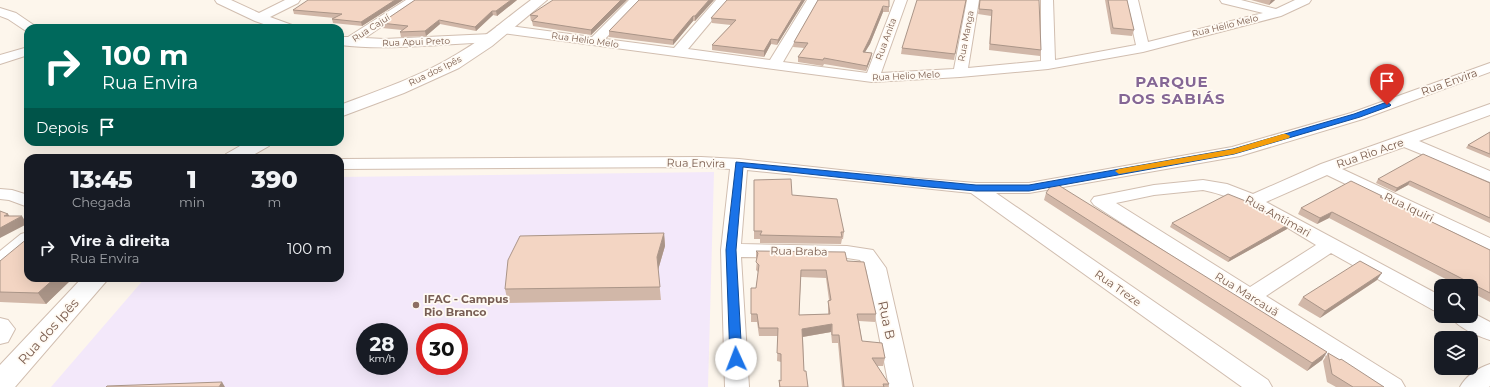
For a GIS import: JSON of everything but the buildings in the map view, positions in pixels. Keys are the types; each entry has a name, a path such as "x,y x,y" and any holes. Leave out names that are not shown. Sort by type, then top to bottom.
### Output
{"street":[{"path":"221,0 259,18 276,24"},
{"path":"259,18 294,0"},
{"name":"Rua Cajuí","path":"344,42 414,0"},
{"name":"Rua dos Ipês","path":"344,110 385,95 454,64 540,0"},
{"path":"594,42 636,0"},
{"path":"678,52 723,0"},
{"path":"774,66 813,0"},
{"name":"Rua Anita","path":"872,78 901,0"},
{"name":"Rua Manga","path":"960,73 973,0"},
{"path":"1047,0 1048,65"},
{"path":"1132,0 1143,48"},
{"path":"1226,0 1277,13"},
{"name":"Rua Helio Melo","path":"497,33 678,52 872,78 960,73 1048,65 1143,48 1277,13 1305,0"},
{"path":"0,12 12,16 25,24"},
{"name":"Rua Apui Preto","path":"344,42 384,43 497,33"},
{"path":"0,60 24,52"},
{"name":"Rua Envira","path":"344,164 701,162 739,164 914,183 976,188 1029,188 1234,152 1357,116 1486,72"},
{"name":"Rua Rio Acre","path":"1253,202 1327,168 1405,141 1482,119 1490,109"},
{"path":"1405,141 1490,177"},
{"path":"240,154 255,146"},
{"path":"737,387 731,250 739,164"},
{"name":"Rua Iquiri","path":"1327,168 1490,246"},
{"name":"Rua Antimari","path":"1100,201 1154,190 1203,185 1221,188 1253,202 1434,301"},
{"name":"Rua Treze","path":"976,188 1260,387"},
{"path":"0,194 12,195 24,200"},
{"name":"Rua Marcauã","path":"1100,201 1393,387"},
{"path":"0,261 24,241"},
{"path":"1251,296 1330,245"},
{"name":"Rua Braba","path":"731,250 847,252 866,255"},
{"name":"Rua B","path":"866,255 876,268 901,387"},
{"name":"Rua dos Ipês","path":"0,384 92,282"},
{"path":"1474,323 1490,332"},
{"path":"1472,387 1490,373"}],"shaded area":[{"name":"IFAC - Campus Rio Branco","path":"714,172 708,387 51,387 142,282 344,282 344,177"}],"slow traffic":[{"path":"1119,171 1234,152 1286,136"}],"place":[{"name":"IFAC - Campus Rio Branco","path":"416,305"}],"district":[{"name":"PARQUE DOS SABIÁS","path":"1172,90"}],"route":[{"path":"736,359 731,250 739,164 914,183 976,188 1029,188 1106,173 1234,152 1357,116 1387,105"}]}
